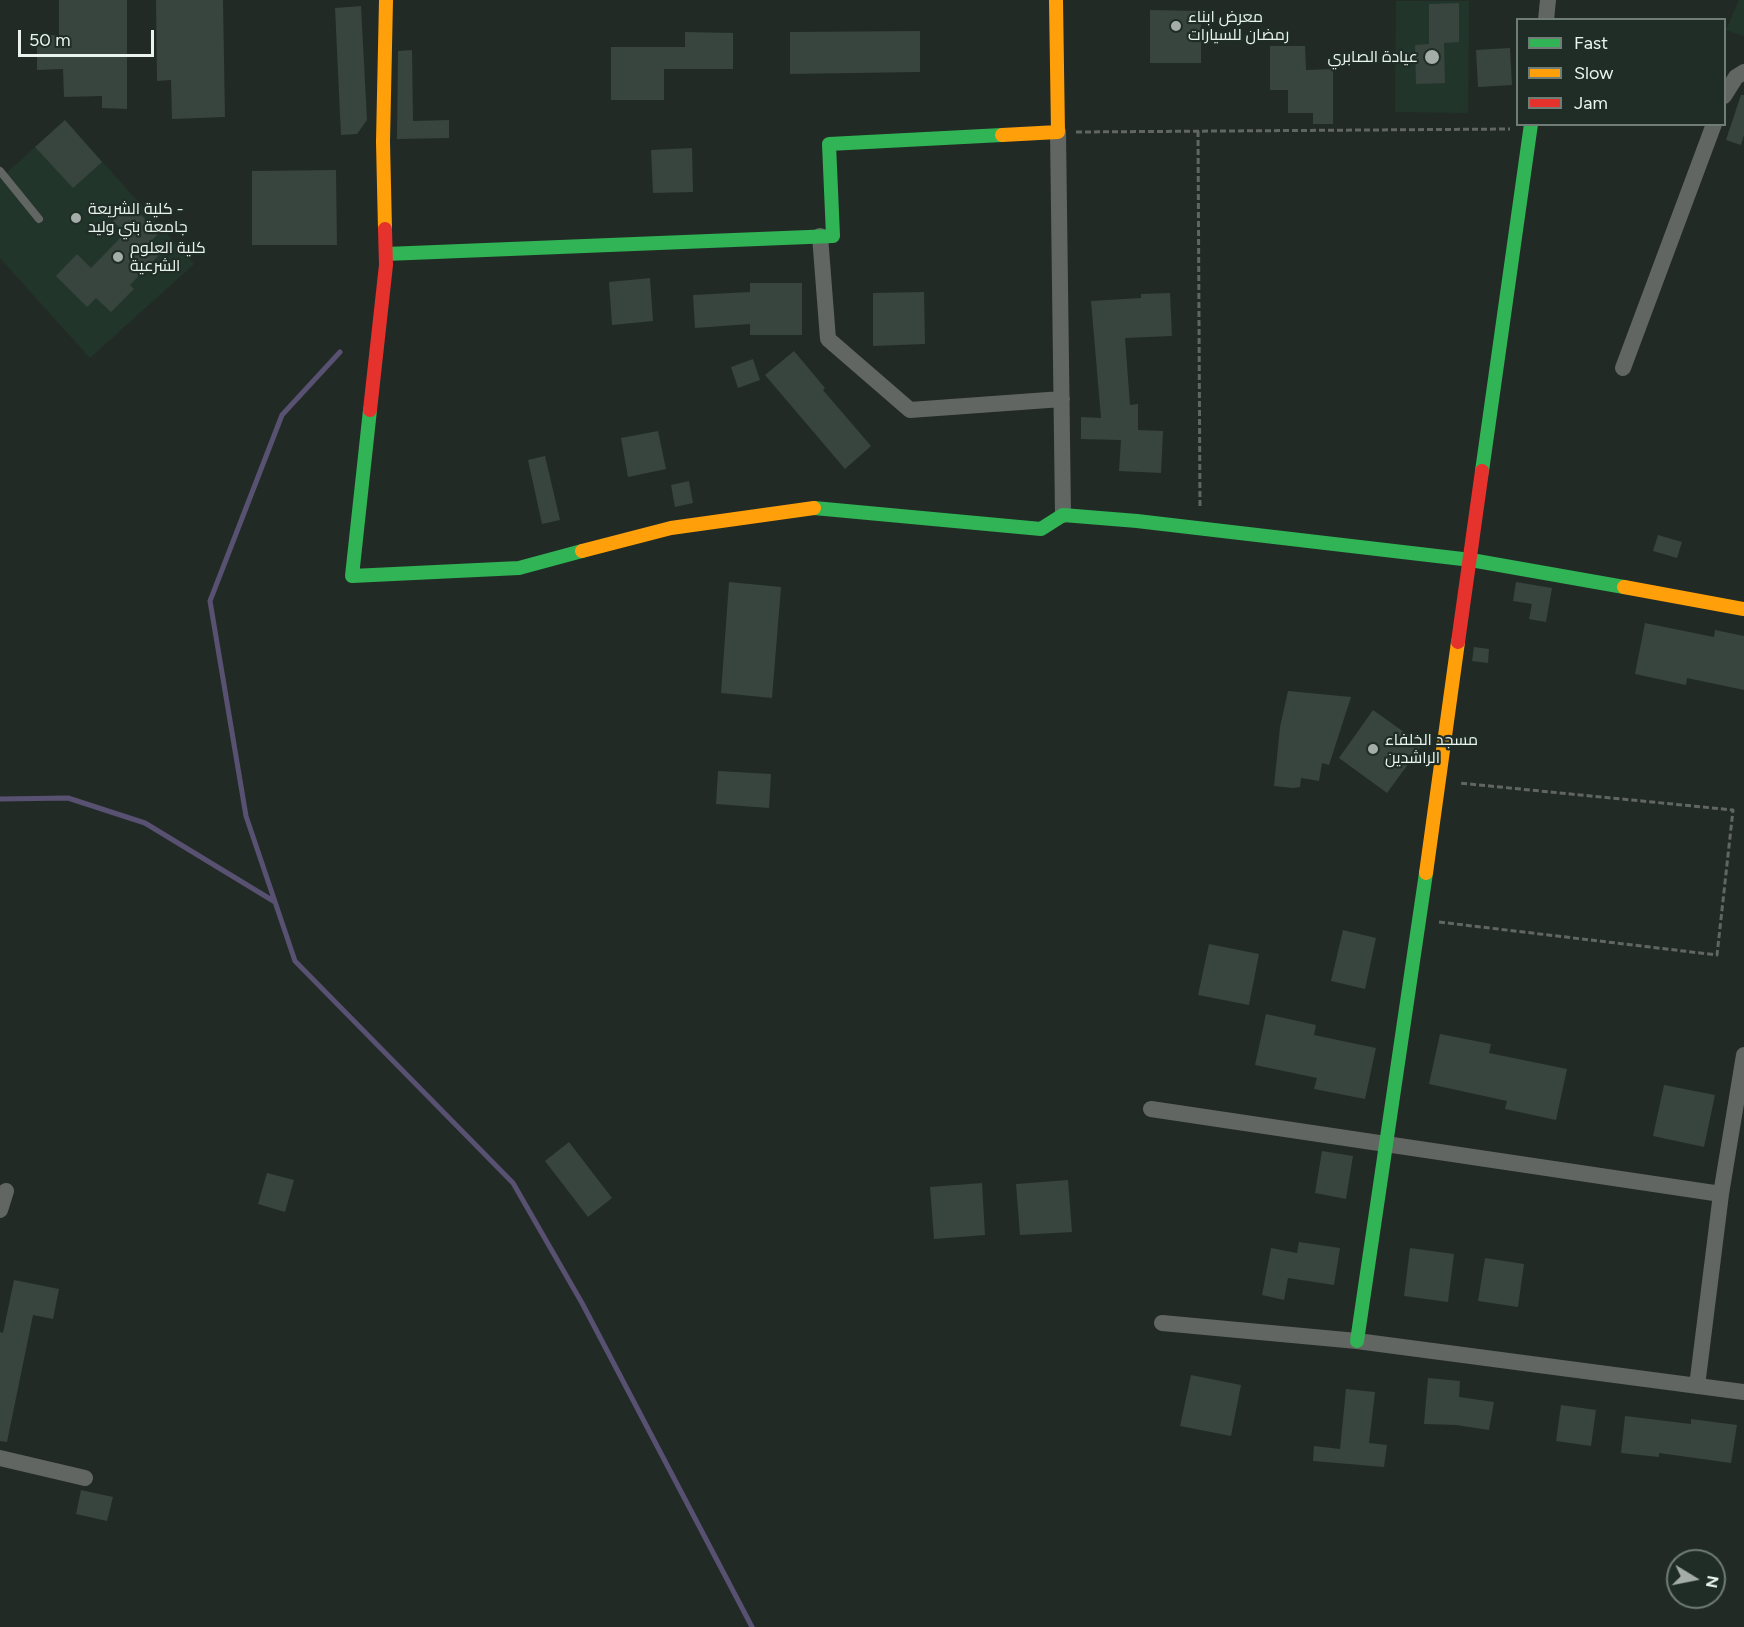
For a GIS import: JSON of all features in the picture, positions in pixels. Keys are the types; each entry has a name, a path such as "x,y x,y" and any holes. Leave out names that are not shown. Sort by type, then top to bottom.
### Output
{"street":[{"path":"386,0 383,142 386,254 352,576 519,568 670,528 816,508 1041,530 1063,515 1200,528 1471,560 1744,609"},
{"path":"1056,0 1063,515"},
{"path":"1545,18 1548,0"},
{"path":"1726,94 1736,77 1744,72"},
{"path":"1623,368 1713,126"},
{"path":"1357,1341 1471,560 1531,127"},
{"path":"386,254 586,244 741,241 832,236 829,144 1058,132"},
{"path":"820,236 828,339 910,410 1062,399"},
{"path":"1698,1386 1721,1194 1744,1054"},
{"path":"1151,1109 1721,1194"},
{"path":"0,1210 6,1191"},
{"path":"1162,1323 1357,1341 1744,1392"},
{"path":"0,1458 85,1478"}],"lane":[{"path":"0,171 39,219"}],"path":[{"path":"1058,132 1531,127"},
{"path":"1198,131 1200,528"},
{"path":"1419,920 1717,955 1733,810 1439,781"}],"shaded area":[{"path":"1739,0 1744,0 1744,36 1726,30"},
{"name":"عيادة الصابري","path":"1396,1 1469,1 1468,113 1395,112"},
{"name":"كلية الشريعة - جامعة بني وليد","path":"65,120 194,264 90,358 0,258 0,179"}],"building":[{"path":"59,0 127,0 127,109 102,108 102,96 64,97 63,69 37,70 37,35 59,35"},
{"path":"156,0 223,0 225,117 172,119 171,80 157,81"},
{"path":"1459,3 1459,42 1444,43 1445,83 1416,84 1415,45 1429,44 1429,4"},
{"path":"361,6 367,120 357,134 341,135 335,8"},
{"path":"1150,10 1201,11 1201,63 1150,63"},
{"path":"920,31 920,72 790,74 790,32"},
{"path":"685,32 733,33 733,69 664,69 664,100 611,100 611,47 685,47"},
{"path":"1270,46 1305,46 1306,70 1333,69 1333,124 1313,124 1313,113 1288,113 1288,90 1270,90"},
{"path":"1510,48 1512,85 1478,87 1476,50"},
{"path":"412,50 413,121 449,120 449,138 397,139 398,51"},
{"path":"1741,95 1744,95 1744,135 1741,145 1726,140"},
{"path":"65,120 102,162 73,188 35,147"},
{"path":"692,148 693,192 653,193 651,150"},
{"path":"336,170 337,245 252,245 252,171"},
{"path":"130,204 159,233 149,243 160,254 130,285 134,289 111,312 96,298 87,307 56,276 77,254 91,268 125,233 113,221"},
{"path":"650,278 653,321 612,325 609,282"},
{"path":"750,283 802,283 802,335 750,335 750,324 695,328 693,295 750,292"},
{"path":"924,292 925,344 873,346 873,293"},
{"path":"1170,293 1172,336 1125,338 1130,405 1138,404 1138,430 1163,431 1161,473 1119,471 1121,440 1081,439 1081,417 1101,418 1091,301 1141,298 1141,294"},
{"path":"794,351 825,388 823,390 871,446 845,469 765,375"},
{"path":"753,359 760,380 738,388 731,367"},
{"path":"658,431 666,469 628,477 621,438"},
{"path":"545,456 560,520 542,524 528,460"},
{"path":"689,481 693,503 675,507 671,485"},
{"path":"1658,535 1682,542 1677,558 1653,551"},
{"path":"729,582 781,587 772,698 721,693"},
{"path":"1516,582 1552,588 1546,622 1529,619 1532,604 1513,601"},
{"path":"1645,623 1714,637 1715,630 1744,636 1744,690 1687,678 1686,685 1635,674"},
{"path":"1474,647 1489,649 1488,663 1472,661"},
{"path":"1288,691 1351,697 1329,765 1322,763 1319,781 1301,778 1300,787 1293,788 1274,786 1280,727"},
{"path":"1373,710 1422,745 1387,793 1339,758"},
{"path":"718,771 771,774 769,808 716,804"},
{"path":"1343,930 1376,938 1365,989 1331,981"},
{"path":"1209,944 1259,954 1249,1005 1198,995"},
{"path":"1266,1014 1316,1025 1314,1035 1376,1048 1365,1099 1314,1089 1317,1078 1255,1065"},
{"path":"1440,1034 1491,1044 1489,1053 1567,1069 1556,1120 1505,1109 1507,1101 1429,1084"},
{"path":"1664,1085 1715,1095 1704,1147 1653,1136"},
{"path":"569,1142 612,1198 588,1217 545,1161"},
{"path":"1322,1151 1353,1156 1346,1199 1315,1193"},
{"path":"267,1173 294,1180 285,1212 258,1204"},
{"path":"1068,1180 1072,1232 1020,1235 1016,1184"},
{"path":"982,1183 985,1235 934,1239 930,1187"},
{"path":"1299,1242 1340,1248 1334,1285 1288,1278 1284,1300 1262,1295 1271,1248 1297,1253"},
{"path":"1410,1248 1454,1254 1448,1302 1404,1296"},
{"path":"1485,1258 1524,1264 1518,1307 1478,1301"},
{"path":"14,1280 59,1289 53,1319 33,1315 7,1442 0,1441 0,1332 3,1333"},
{"path":"1191,1375 1241,1385 1231,1436 1180,1426"},
{"path":"1428,1378 1460,1381 1459,1397 1494,1402 1489,1430 1456,1425 1424,1424"},
{"path":"1346,1389 1375,1392 1369,1443 1387,1445 1384,1467 1313,1461 1314,1446 1340,1449"},
{"path":"1561,1405 1596,1410 1591,1446 1556,1441"},
{"path":"1625,1416 1691,1424 1691,1419 1737,1425 1731,1463 1659,1453 1659,1457 1621,1453"},
{"path":"81,1490 113,1497 107,1521 76,1514"}],"waterway":[{"path":"340,352 282,415 210,601 246,816 295,961 513,1183 582,1303 752,1627"},
{"path":"0,799 68,798 145,823 275,902"}],"traffic: fast":[{"path":"1482,471 1531,126"},
{"path":"386,254 833,236 829,144 1002,135"},
{"path":"370,410 352,576 519,568 582,551"},
{"path":"814,508 1041,529 1063,515 1137,521 1471,560 1624,587"},
{"path":"1357,1341 1426,873"}],"traffic: slow":[{"path":"385,229 383,142 386,0"},
{"path":"1002,135 1058,132 1056,0"},
{"path":"582,551 671,528 814,508"},
{"path":"1624,587 1744,609"},
{"path":"1426,873 1458,642"}],"traffic: jam":[{"path":"370,410 386,265 385,229"},
{"path":"1458,642 1482,471"}],"place":[{"name":"معرض ابناء رمضان للسيارات","path":"1176,26"},
{"name":"عيادة الصابري","path":"1432,57"},
{"name":"كلية الشريعة - جامعة بني وليد","path":"76,218"},
{"name":"كلية العلوم الشرعية","path":"118,257"},
{"name":"مسجد الخلفاء الراشدين","path":"1373,749"}]}
